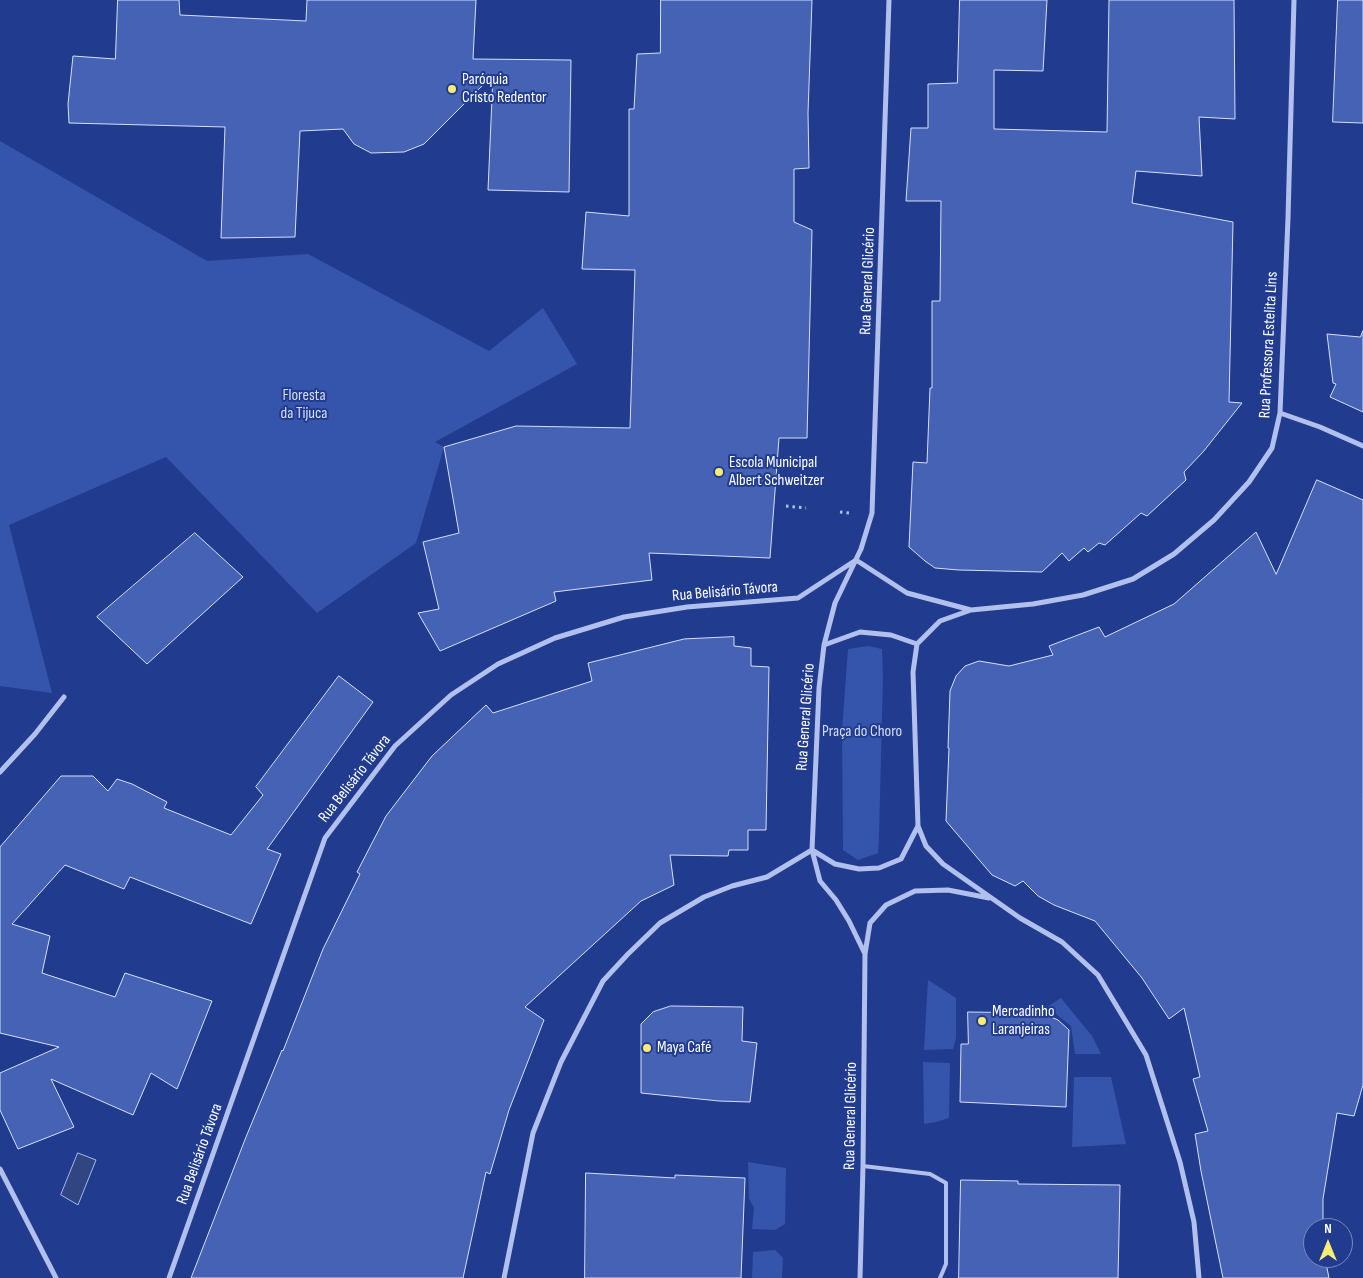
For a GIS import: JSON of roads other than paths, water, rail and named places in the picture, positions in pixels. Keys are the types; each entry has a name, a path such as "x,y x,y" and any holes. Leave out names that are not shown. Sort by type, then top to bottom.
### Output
{"street":[{"name":"Rua General Glicério","path":"865,954 849,921 836,900 820,881 812,850 819,688 824,645 835,603 861,549 872,513 873,503 889,0"},
{"name":"Rua Professora Estelita Lins","path":"917,644 940,622 971,610 1033,604 1083,595 1133,578 1174,554 1214,520 1250,482 1272,448 1280,413 1294,0"},
{"path":"1280,413 1320,427 1363,446"},
{"path":"856,560 907,593 971,610"},
{"name":"Rua Belisário Távora","path":"169,1278 325,838 395,746 451,695 498,664 555,638 624,617 687,606 798,598 856,560"},
{"name":"Rua General Glicério","path":"824,645 860,632 891,635 917,644"},
{"path":"917,644 913,672 918,826 926,846 943,864 1020,918 1062,942 1098,975 1146,1055 1180,1162 1194,1222 1199,1278"},
{"path":"0,772 35,734 64,697"},
{"path":"504,1278 533,1133 561,1062 603,981 660,923 704,898 732,886 767,877 812,850 835,864 859,870 880,868 901,859 918,826"},
{"name":"Rua General Glicério","path":"860,1278 865,954 870,922 886,905 915,891 948,890 992,898"},
{"path":"0,1168 56,1278"}],"lane":[{"path":"863,1166 930,1174 946,1183 946,1264 940,1278"}],"place":[{"name":"Paróquia Cristo Redentor","path":"452,89"},
{"name":"Escola Municipal Albert Schweitzer","path":"719,472"},
{"name":"Mercadinho Laranjeiras","path":"982,1021"},
{"name":"Maya Café","path":"647,1048"}],"park label":[{"name":"Floresta da Tijuca","path":"304,405"},
{"name":"Praça do Choro","path":"862,732"}]}
